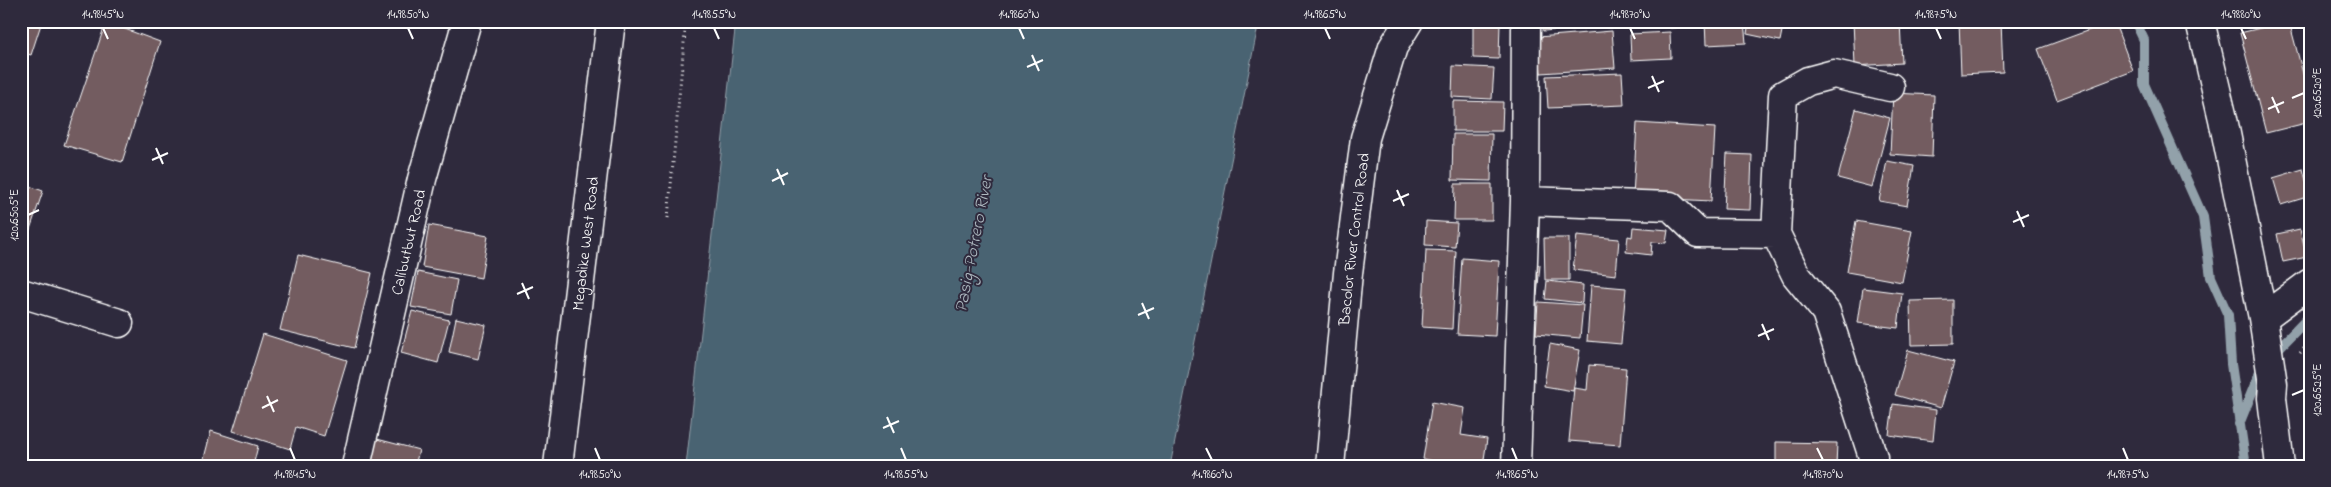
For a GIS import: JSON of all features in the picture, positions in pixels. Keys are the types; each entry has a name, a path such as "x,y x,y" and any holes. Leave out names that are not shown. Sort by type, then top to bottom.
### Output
{"street":[{"name":"Calibutbut Road","path":"356,466 422,179 467,21"},
{"name":"Megadike West Road","path":"558,466 611,21"},
{"name":"Bacolor River Control Road","path":"1330,466 1348,273 1365,138 1393,47 1408,21"},
{"path":"1516,466 1525,200 1526,21"},
{"path":"2200,21 2223,119 2264,329 2273,384 2272,398 2280,466"},
{"path":"1873,466 1873,457 1826,312 1796,274 1776,234 1783,95 1808,81 1834,74 1890,87"},
{"path":"1525,200 1670,206 1698,233 1776,234"},
{"path":"2264,329 2310,284"},
{"path":"21,293 119,323"}],"path":[{"path":"668,218 686,21"}],"water":[{"name":"Pasig-Potrero River","path":"736,21 1259,21 1170,466 686,466"}],"building":[{"path":"21,21 42,21 31,55 21,52"},
{"path":"1542,21 1614,21 1614,25 1543,31"},
{"path":"1623,21 1666,21 1666,24 1623,26"},
{"path":"1670,21 1698,21 1699,26 1670,28"},
{"path":"1705,21 1744,21 1746,43 1706,45"},
{"path":"1749,21 1784,21 1780,41 1747,34"},
{"path":"1853,21 1900,21 1902,63 1855,66"},
{"path":"1959,21 2001,21 2003,72 1961,74"},
{"path":"2114,21 2133,71 2057,100 2038,49"},
{"path":"2289,21 2310,100 2310,122 2266,133 2240,33"},
{"path":"106,22 160,42 122,162 64,145"},
{"path":"1473,22 1500,23 1499,59 1473,58"},
{"path":"1612,31 1615,68 1541,73 1538,37"},
{"path":"1670,32 1671,58 1631,60 1630,34"},
{"path":"1453,66 1494,68 1492,99 1452,97"},
{"path":"1622,73 1624,105 1548,108 1546,76"},
{"path":"1893,93 1934,95 1932,157 1890,154"},
{"path":"1453,101 1503,102 1502,131 1453,131"},
{"path":"1856,109 1890,118 1872,187 1838,178"},
{"path":"1637,123 1715,128 1711,201 1633,197"},
{"path":"1453,134 1492,134 1491,181 1452,180"},
{"path":"1727,154 1752,155 1750,210 1724,209"},
{"path":"1887,161 1914,166 1907,206 1879,201"},
{"path":"2303,169 2310,196 2281,205 2273,178"},
{"path":"21,183 43,191 21,256"},
{"path":"1455,184 1492,184 1492,220 1454,220"},
{"path":"1426,221 1457,223 1455,247 1425,245"},
{"path":"1856,221 1912,231 1902,282 1847,272"},
{"path":"429,225 488,236 481,278 422,267"},
{"path":"1633,227 1668,230 1666,243 1652,242 1651,255 1626,252 1628,236 1632,237"},
{"path":"2300,229 2307,257 2283,262 2277,234"},
{"path":"1577,235 1619,239 1616,275 1573,270"},
{"path":"1544,238 1569,238 1569,280 1545,280"},
{"path":"1426,250 1456,251 1452,329 1422,327"},
{"path":"298,255 372,273 354,348 280,330"},
{"path":"1462,258 1499,261 1495,336 1457,334"},
{"path":"1532,264 1540,265 1537,296 1529,296"},
{"path":"418,272 457,280 451,314 411,307"},
{"path":"1547,281 1583,285 1582,303 1545,299"},
{"path":"1591,285 1626,288 1621,344 1587,341"},
{"path":"1863,288 1902,293 1898,328 1858,323"},
{"path":"1953,300 1953,344 1911,345 1910,301"},
{"path":"1538,302 1583,305 1580,338 1536,334"},
{"path":"412,311 449,320 438,363 401,353"},
{"path":"456,318 486,325 478,359 449,352"},
{"path":"263,334 347,360 324,436 296,427 290,449 233,431"},
{"path":"1550,344 1580,350 1573,391 1544,386"},
{"path":"1908,350 1954,362 1941,408 1895,395"},
{"path":"1589,365 1626,368 1620,445 1569,441 1574,388 1587,390"},
{"path":"1432,402 1465,408 1461,435 1487,439 1483,466 1463,466 1423,459"},
{"path":"1893,404 1936,410 1933,441 1889,435"},
{"path":"211,431 258,446 253,466 202,466"},
{"path":"377,439 419,450 415,466 370,466"},
{"path":"1776,442 1837,443 1836,466 1776,466"}],"waterway":[{"path":"2135,21 2144,40 2144,84 2203,217 2211,277 2228,315 2231,364 2246,466"},
{"path":"2273,354 2310,316"},
{"path":"2239,424 2263,365"}]}
